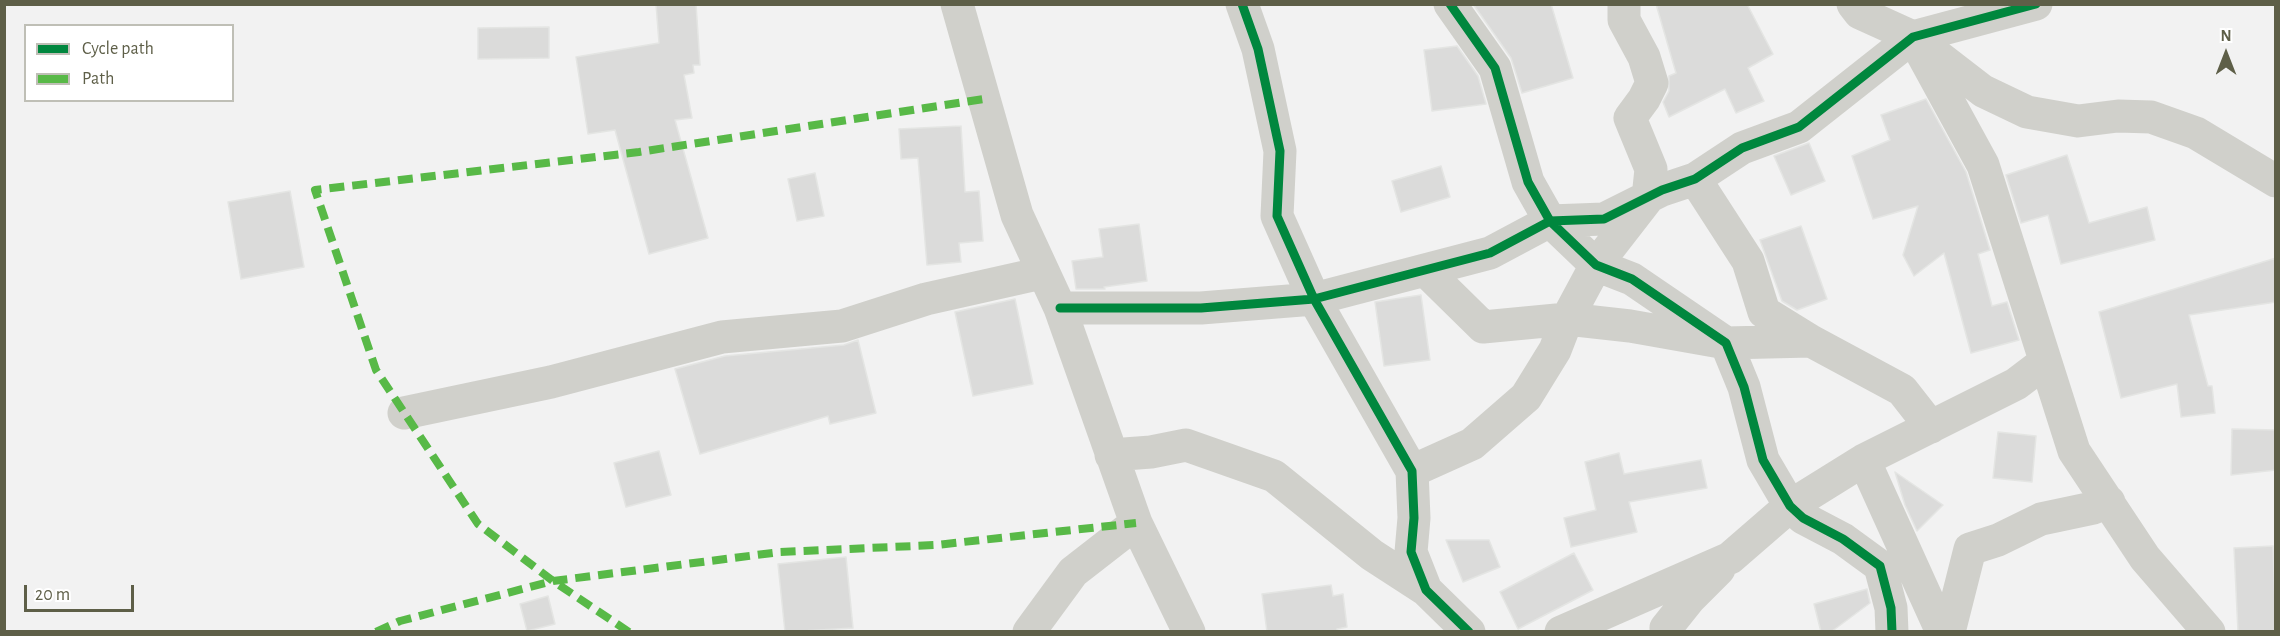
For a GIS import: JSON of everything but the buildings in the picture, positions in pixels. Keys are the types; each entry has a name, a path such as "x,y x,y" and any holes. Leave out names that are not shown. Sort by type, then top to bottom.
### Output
{"street":[{"path":"957,4 1017,215 1060,309 1136,523 1189,632"},
{"path":"1242,4 1258,49 1280,151 1277,216 1314,299 1412,471 1414,518 1411,552 1426,590"},
{"path":"1257,4 1258,49"},
{"path":"1450,4 1495,68 1528,182 1550,221 1596,265 1632,279 1726,343 1744,387 1763,460 1790,506 1803,518 1843,539 1880,566 1891,608 1892,632"},
{"path":"1412,471 1472,444 1526,398 1555,350 1567,320 1596,265 1648,198 1651,169 1630,118 1652,83 1644,57 1624,20 1624,4"},
{"path":"1853,4 1860,13 1913,37 1983,92 2027,112 2078,121 2118,117 2151,117 2196,133 2276,181"},
{"path":"1060,309 1202,309 1314,299 1490,253 1550,221 1604,219 1695,179 1742,148 1799,127 1913,37 2024,7"},
{"path":"1913,37 1983,165 2073,451 2145,558 2208,632"},
{"path":"1695,179 1748,261 1764,312 1810,341 1902,390 1931,427"},
{"path":"1426,271 1483,327 1567,320 1630,326 1726,343 1810,341"},
{"path":"404,413 551,382 722,337 842,326 926,299 1042,273"},
{"path":"1667,632 1666,628 1690,598 1730,558 1790,506 1864,460 2016,384 2045,362"},
{"path":"1111,455 1151,452 1186,445 1274,476 1372,555 1426,590 1469,632"},
{"path":"1864,460 1942,632"},
{"path":"1949,632 1970,549 1998,540 2041,519 2093,508 2109,502"},
{"path":"1029,632 1073,572 1136,523"},
{"path":"1561,632 1730,558"},
{"path":"1166,584 1174,616 1169,632"}],"marked path":[{"path":"629,632 553,581 478,524 376,370 315,190 639,152 984,99"},
{"path":"376,632 400,621 553,581 780,552 936,545 1136,523"}],"cycle path":[{"path":"1242,4 1258,49 1280,151 1277,216 1314,299 1412,471 1414,518 1411,552 1426,590 1469,632"},
{"path":"1450,4 1495,68 1528,182 1550,221 1596,265 1632,279 1726,343 1744,387 1763,460 1790,506 1803,518 1843,539 1880,566 1891,608 1892,632"},
{"path":"1060,308 1201,308 1314,299 1490,253 1550,221 1604,219 1662,190 1695,179 1742,148 1799,127 1913,37 2036,4"}]}
